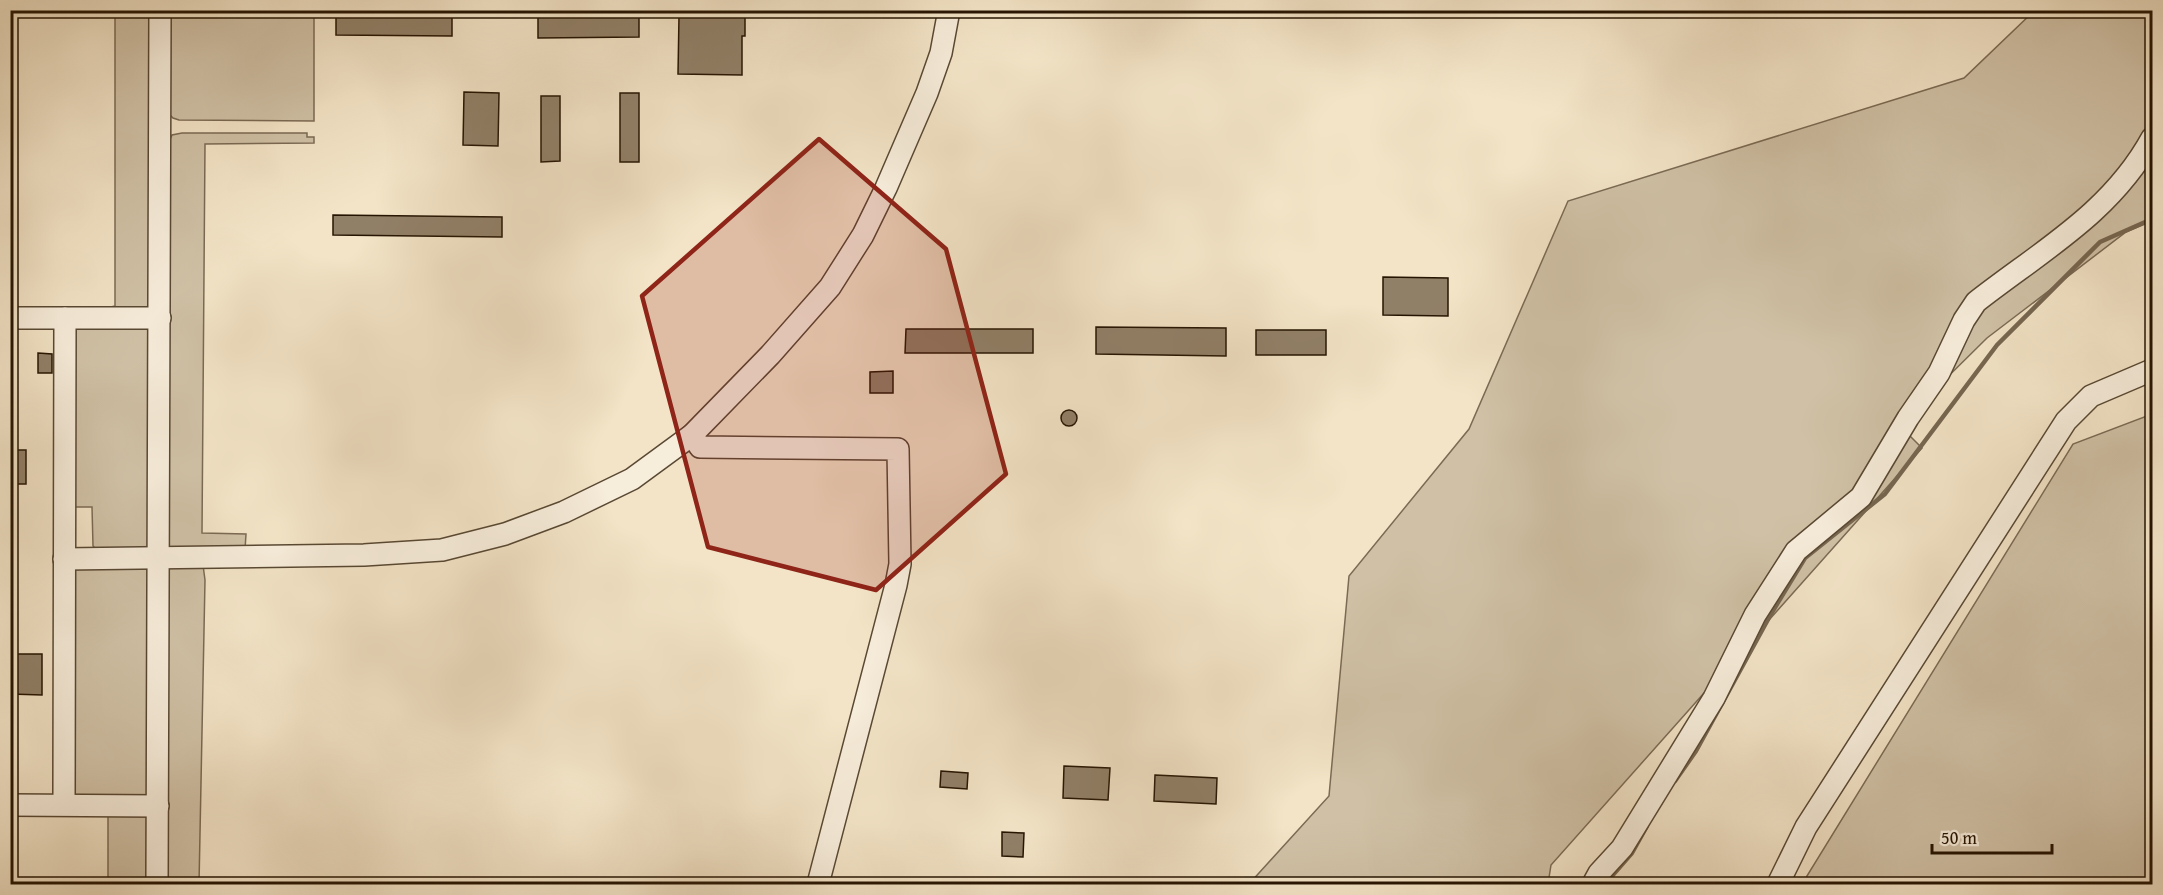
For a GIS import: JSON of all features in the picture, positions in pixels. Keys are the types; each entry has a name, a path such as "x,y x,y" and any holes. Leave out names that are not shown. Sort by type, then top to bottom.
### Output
{"street":[{"path":"157,885 159,10"},
{"path":"64,559 364,555 442,550 505,534 564,512 632,479 692,435 770,355 830,286 863,235 927,93 941,53 949,10"},
{"path":"1593,885 1599,873 1622,848 1714,698 1755,615 1796,551 1861,497 1908,418 1939,373 1968,313 1976,302 2036,259 2108,200 2140,161 2152,138"},
{"path":"10,318 160,318"},
{"path":"64,804 65,318"},
{"path":"1778,885 1806,827 2066,421 2091,396 2152,370"},
{"path":"692,435 700,447 898,449 900,564 818,885"},
{"path":"10,805 158,806"}],"highlighted area":[{"path":"819,139 946,249 1006,474 876,590 708,547 642,296"}],"shaded area":[{"path":"115,11 153,11 149,310 94,311 115,306"},
{"path":"168,11 314,11 314,121 179,120 173,118 168,113"},
{"path":"2034,11 2152,11 2152,221 2126,232 1987,338 1899,425 1922,448 1551,865 1548,884 1249,884 1329,796 1349,576 1469,429 1568,201 1964,78"},
{"path":"182,133 307,133 307,137 314,137 314,143 205,144 202,533 246,534 245,550 167,547 168,144 172,135"},
{"path":"72,326 151,328 152,543 146,551 99,552 93,546 92,507 70,507"},
{"path":"2152,414 2152,884 1802,884 2073,444"},
{"path":"144,565 149,569 147,797 78,798 73,795 71,576 75,566"},
{"path":"203,565 205,580 199,884 164,884 166,571 171,567"},
{"path":"108,810 148,815 150,884 108,884"}],"building":[{"path":"336,15 452,16 452,36 336,35"},
{"path":"538,16 639,16 639,37 538,38"},
{"path":"679,16 745,16 745,36 742,36 742,75 678,74"},
{"path":"464,92 499,93 498,146 463,145"},
{"path":"620,93 639,93 639,162 620,162"},
{"path":"541,96 560,96 560,161 541,162"},
{"path":"333,215 502,217 502,237 333,235"},
{"path":"1383,277 1448,278 1448,316 1383,315"},
{"path":"1096,327 1226,328 1226,356 1096,354"},
{"path":"906,329 1033,329 1033,353 905,353"},
{"path":"1256,330 1326,330 1326,355 1256,355"},
{"path":"38,353 52,354 52,373 38,373"},
{"path":"893,371 893,393 870,393 870,372"},
{"path":"1066,410 1072,410 1077,418 1075,424 1066,426 1061,421 1061,415"},
{"path":"10,450 26,450 26,484 10,484"},
{"path":"10,654 42,654 42,695 10,694"},
{"path":"1064,766 1110,768 1108,800 1063,798"},
{"path":"941,771 968,773 967,789 940,787"},
{"path":"1155,775 1217,778 1216,804 1154,801"},
{"path":"1002,832 1024,833 1023,857 1002,856"}],"waterway":[{"path":"1675,781 1696,751 1771,614 1805,558 1885,494 1997,345 2100,242 2152,219"},
{"path":"1605,884 1632,853 1647,826"}]}
